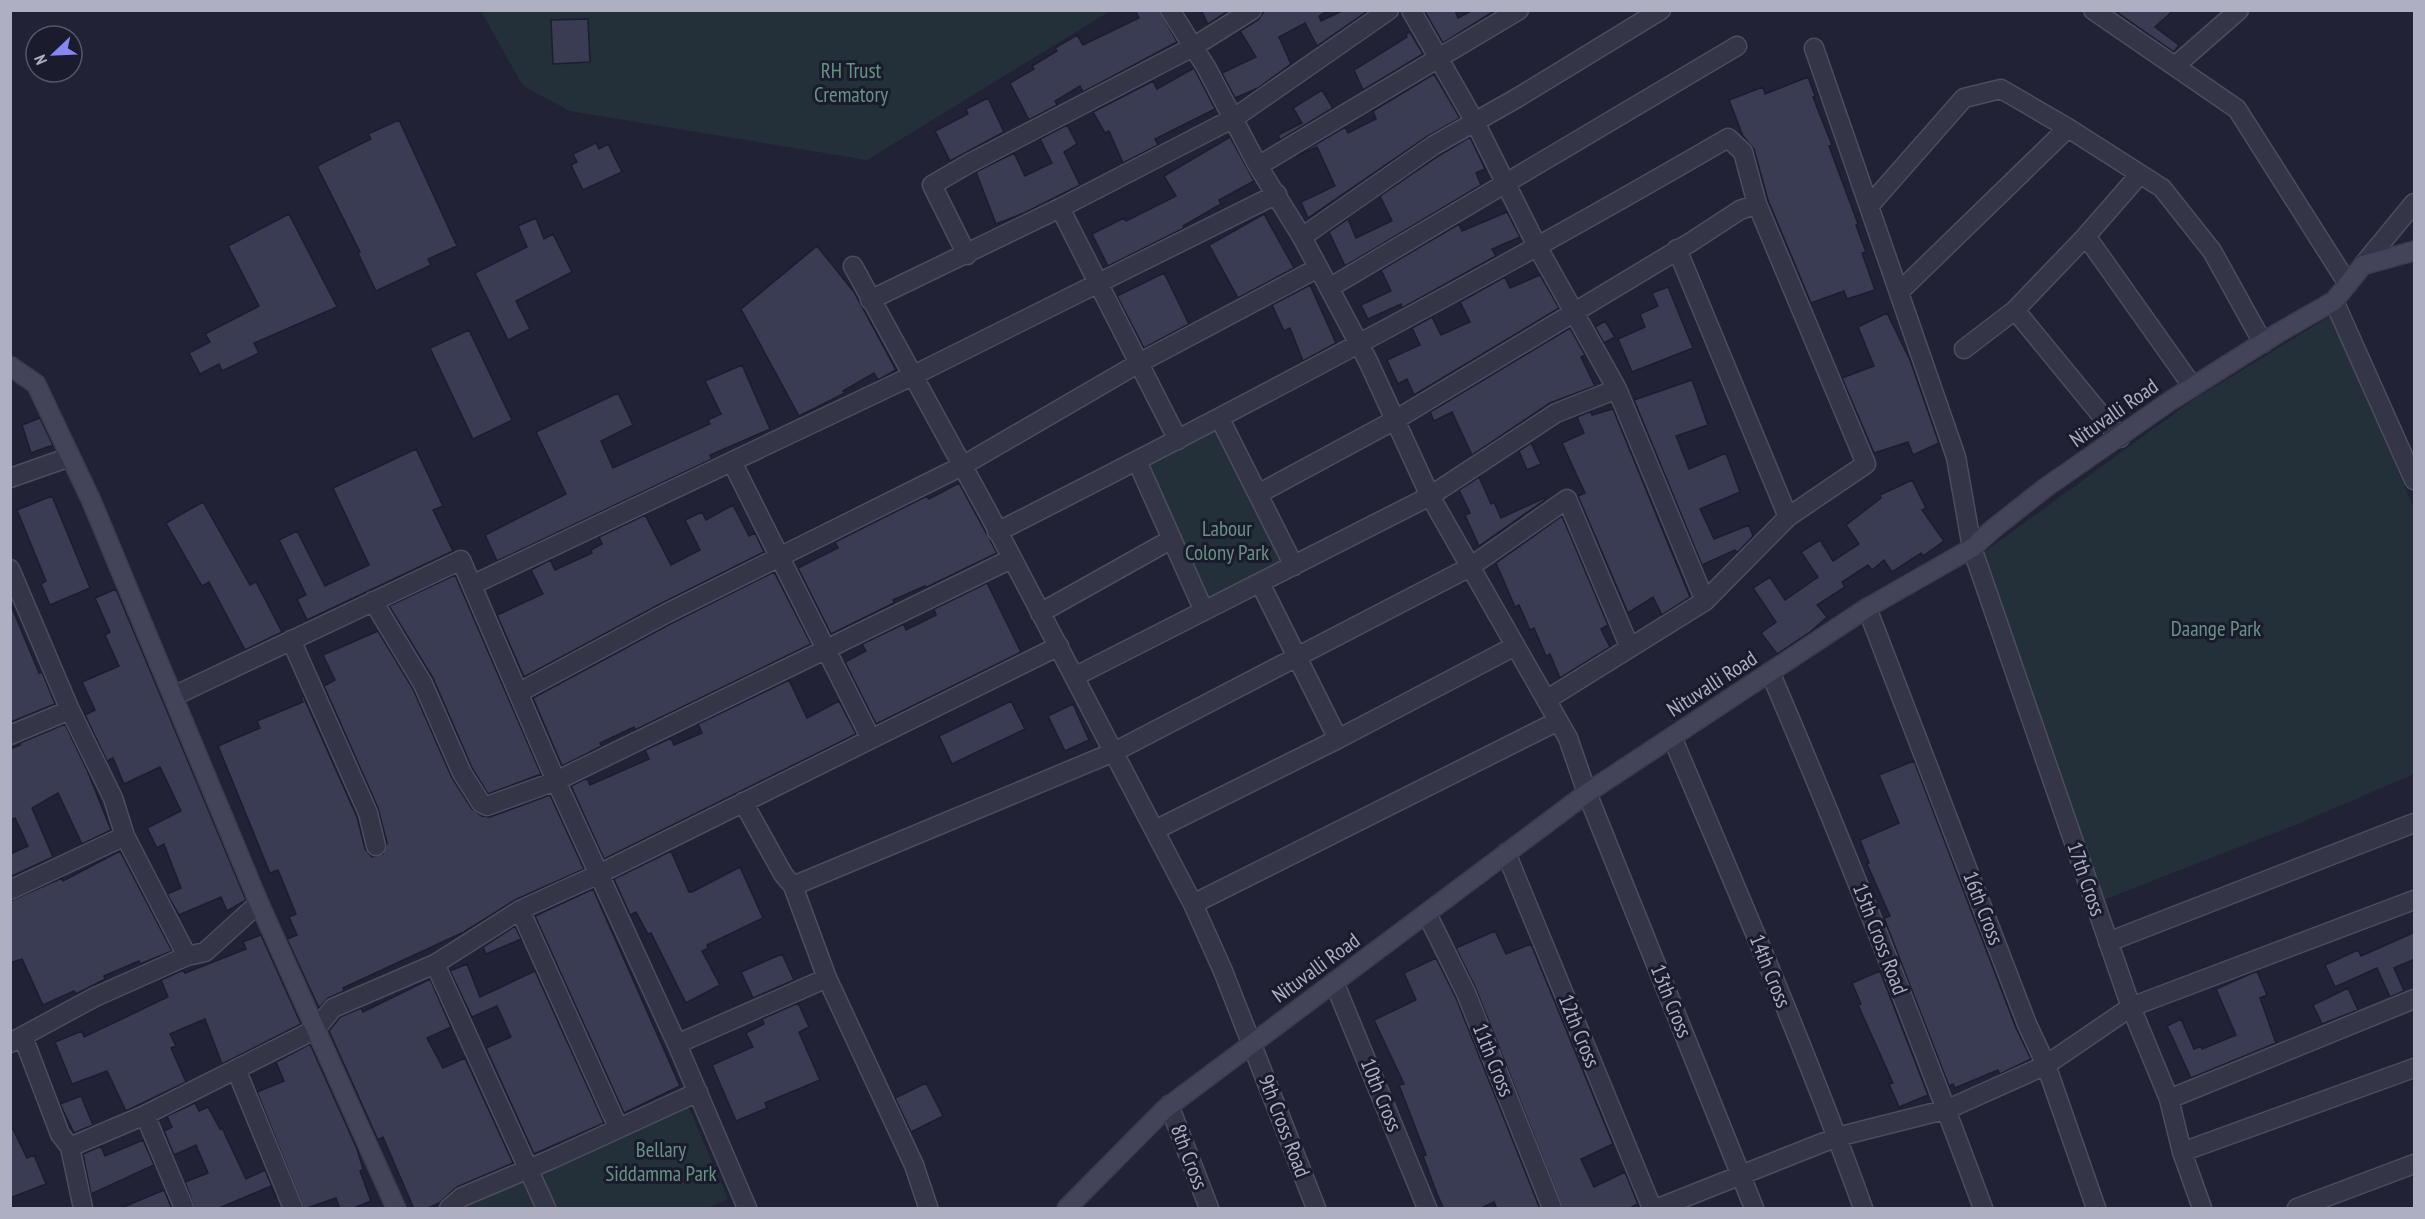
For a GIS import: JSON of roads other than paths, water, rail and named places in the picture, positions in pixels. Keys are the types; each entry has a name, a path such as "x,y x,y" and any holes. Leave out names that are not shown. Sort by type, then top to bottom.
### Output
{"street":[{"name":"13th Cross","path":"1170,10 1258,165 1302,237 1358,342 1430,496 1568,738 1587,794 1742,1174 1754,1209"},
{"path":"967,255 932,185 1193,47 1252,10"},
{"path":"870,300 967,255 1233,118 1389,10"},
{"path":"1411,10 1475,122 1538,248 1617,389 1705,601"},
{"path":"1258,165 1519,10"},
{"path":"1302,237 1434,145 1661,10"},
{"path":"2175,66 2239,10"},
{"path":"2094,11 2237,109 2348,284"},
{"path":"1329,288 1737,46"},
{"name":"17th Cross","path":"1814,48 1956,457 1972,548 2108,942 2169,1099 2182,1152 2202,1209"},
{"path":"1869,206 1964,98 2001,89 2068,128 2162,188 2212,251 2263,343"},
{"path":"1899,292 2068,128"},
{"path":"998,532 1220,418 1358,342 1538,248 1728,138 1743,152 1757,204 1866,464 1788,517 1705,601 1546,700"},
{"path":"1964,349 2015,310 2086,236 2140,174"},
{"path":"472,585 914,375 1277,194"},
{"path":"2363,265 2415,203"},
{"path":"1258,494 1395,420 1740,210 1757,204"},
{"path":"1060,208 1178,440"},
{"path":"2086,236 2193,387"},
{"path":"1677,249 1788,517"},
{"path":"2363,265 2415,251"},
{"name":"Nituvalli Road","path":"1067,1209 1170,1105 1587,794 1867,608 1972,548 2045,488 2193,387 2334,301 2363,265"},
{"name":"9th Cross Road","path":"852,266 914,375 1059,646 1193,904 1252,1043 1316,1209"},
{"path":"518,693 667,613 962,466 1139,363 1318,268"},
{"path":"2334,301 2415,480"},
{"path":"2015,310 2120,438"},
{"path":"10,366 36,384 91,500 259,903 396,1209"},
{"path":"1074,678 1430,496 1556,413 1617,389"},
{"path":"1220,418 1294,566"},
{"path":"10,478 70,457"},
{"path":"1137,461 1204,611"},
{"path":"732,462 871,739"},
{"path":"793,886 1114,752 1298,659 1470,567 1567,499 1630,648"},
{"path":"1040,613 1172,539"},
{"path":"373,601 423,684 462,772 481,803 487,806 556,781 1011,559"},
{"path":"174,696 461,560 556,781 677,1044 747,1209"},
{"path":"10,569 70,710 113,798 126,836 187,956"},
{"path":"1260,583 1338,738"},
{"name":"16th Cross","path":"1867,608 2023,1013 2046,1065 2096,1209"},
{"path":"291,640 368,813 376,846"},
{"path":"70,1147 145,1115 316,1029 333,1008 435,964 520,910 599,874 1059,646"},
{"path":"1155,830 1515,646"},
{"name":"15th Cross Road","path":"1770,672 1840,836 1947,1109 1983,1209"},
{"path":"10,735 70,710"},
{"path":"1193,904 1558,721"},
{"name":"14th Cross","path":"1672,737 1837,1137 1863,1209"},
{"path":"743,802 783,874 793,886 827,978 914,1166 928,1207"},
{"path":"2108,942 2415,823"},
{"path":"10,890 126,836"},
{"name":"12th Cross","path":"1506,853 1652,1209"},
{"path":"1658,1209 1837,1137 1947,1109 2046,1065 2131,1006 2415,900"},
{"path":"83,1209 70,1147 60,1134 17,1040 94,998 187,956 205,952 259,903"},
{"path":"520,910 618,1127"},
{"name":"11th Cross","path":"1427,914 1466,993 1552,1209"},
{"path":"435,964 546,1209"},
{"path":"677,1044 827,978"},
{"name":"10th Cross","path":"1334,982 1427,1209"},
{"path":"2169,1099 2415,999"},
{"path":"2182,1152 2415,1068"},
{"path":"236,1069 293,1209"},
{"path":"449,1209 462,1197 552,1159 698,1092"},
{"name":"8th Cross","path":"1170,1105 1209,1209"},
{"path":"145,1115 184,1209"},
{"path":"2297,1209 2415,1164"}],"park label":[{"name":"RH Trust Crematory","path":"851,83"},
{"name":"Labour Colony Park","path":"1227,541"},
{"name":"Daange Park","path":"2216,629"},
{"name":"Bellary Siddamma Park","path":"661,1162"}]}
